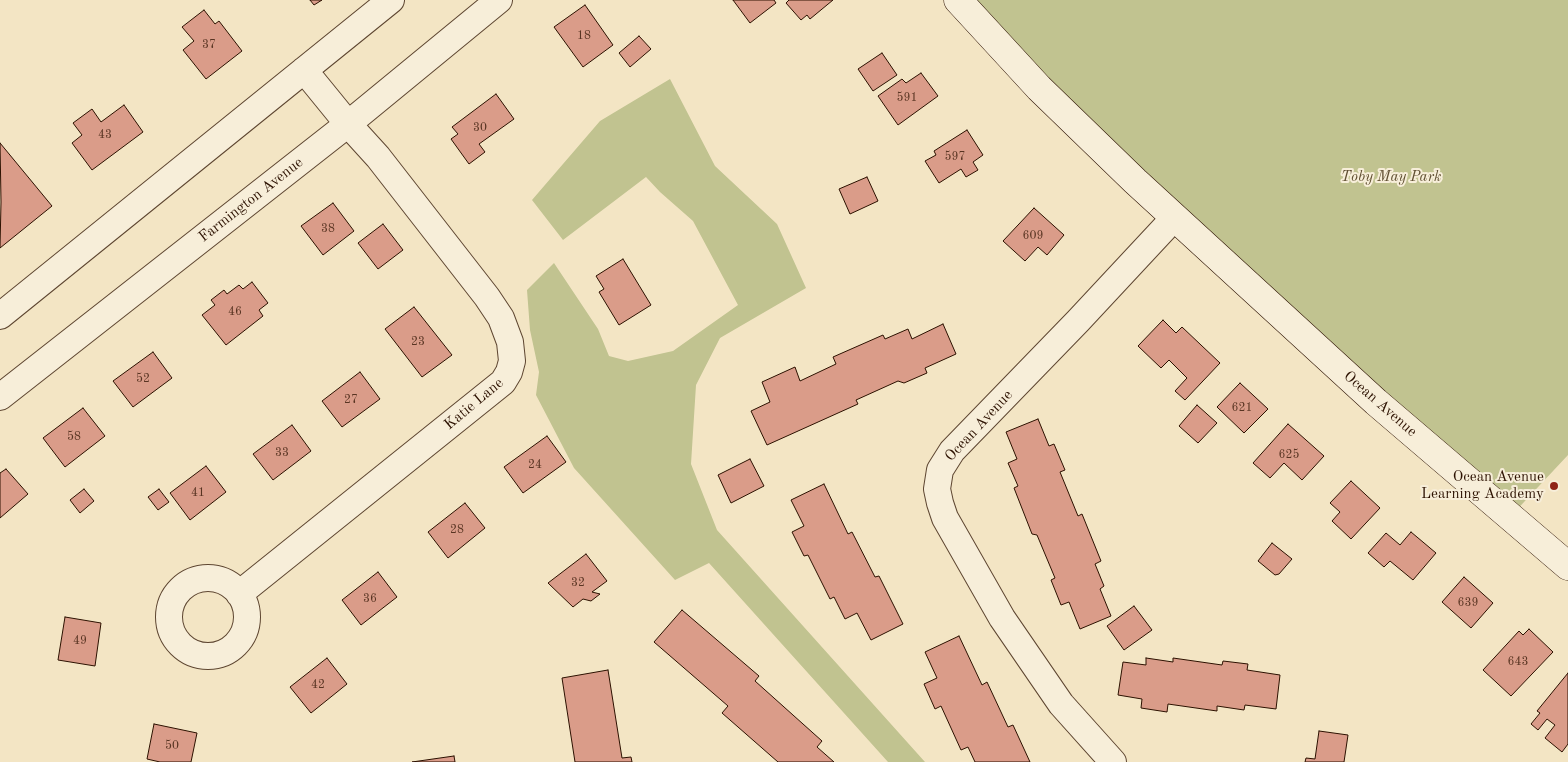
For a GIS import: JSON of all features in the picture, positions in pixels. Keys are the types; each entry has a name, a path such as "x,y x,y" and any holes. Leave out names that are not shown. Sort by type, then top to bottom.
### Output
{"main road":[{"name":"Ocean Avenue","path":"958,0 1039,88 1174,218 1376,402 1568,566"}],"street":[{"path":"0,316 391,0"},
{"name":"Farmington Avenue","path":"0,397 348,124 499,0"},
{"name":"Katie Lane","path":"239,594 503,382 509,372 512,361 510,342 501,318 487,297 378,157 304,70"},
{"name":"Ocean Avenue","path":"1113,762 1061,704 1002,618 945,518 937,489 940,470 952,451 1078,322 1174,218"}],"green space":[{"name":"Toby May Park","path":"958,0 1568,0 1568,455 1510,517"},
{"path":"670,79 715,166 777,224 806,288 720,338 696,385 691,464 717,530 925,762 888,762 709,563 675,580 574,468 536,395 539,372 530,330 527,290 554,263 598,329 609,356 628,361 673,351 738,305 693,221 646,177 563,240 532,200 600,121"}],"building":[{"path":"310,0 322,0 314,5"},
{"path":"733,0 774,0 776,3 750,23"},
{"path":"789,0 833,0 810,19 807,15 801,20 786,3"},
{"path":"585,5 613,45 583,67 554,27"},
{"path":"204,10 215,24 219,21 242,51 206,79 183,50 194,41 182,27"},
{"path":"639,36 651,49 630,67 619,53"},
{"path":"882,53 897,75 873,91 858,69"},
{"path":"921,73 938,96 898,125 878,96 902,79 906,83"},
{"path":"496,94 514,119 479,144 485,152 469,164 451,139 458,134 452,127"},
{"path":"124,105 143,132 92,170 72,143 82,135 73,123 92,109 101,122"},
{"path":"967,130 983,155 973,162 978,170 966,177 961,169 939,183 925,161 936,155 934,151"},
{"path":"0,143 52,206 0,248 1,202"},
{"path":"867,177 878,201 850,214 839,189"},
{"path":"333,203 354,231 323,255 301,226"},
{"path":"1034,208 1064,235 1047,255 1038,247 1025,261 1003,241"},
{"path":"383,224 403,250 378,269 358,243"},
{"path":"623,259 651,305 619,325 599,292 604,289 596,276"},
{"path":"252,282 268,303 259,310 263,316 226,345 202,315 215,305 211,300 224,290 227,294 239,285 243,289"},
{"path":"414,307 452,355 422,377 385,329"},
{"path":"1163,320 1176,333 1182,327 1220,363 1185,400 1175,391 1187,378 1169,360 1161,368 1138,346"},
{"path":"943,324 956,354 925,368 927,373 904,383 898,381 856,400 858,404 767,445 751,411 770,402 762,382 795,367 800,381 836,364 833,357 883,335 885,339 908,329 912,339"},
{"path":"153,352 172,378 133,407 113,381"},
{"path":"360,372 380,399 342,427 322,401"},
{"path":"1240,383 1268,409 1244,433 1217,407"},
{"path":"1197,405 1217,423 1198,443 1179,426"},
{"path":"83,408 105,436 65,467 43,438"},
{"path":"1038,419 1049,446 1054,444 1065,470 1060,472 1078,516 1082,514 1101,561 1095,564 1104,586 1100,589 1111,616 1080,629 1069,602 1061,605 1051,580 1055,578 1037,535 1032,534 1014,488 1018,486 1008,463 1017,459 1006,432"},
{"path":"1288,424 1324,456 1302,480 1284,463 1270,478 1253,463"},
{"path":"292,425 311,451 273,480 253,454"},
{"path":"547,436 566,462 523,493 504,467"},
{"path":"750,459 764,486 731,503 718,475"},
{"path":"206,466 226,492 190,520 170,493"},
{"path":"6,469 28,494 0,518 0,473"},
{"path":"1351,481 1380,508 1351,539 1332,521 1340,512 1330,503"},
{"path":"824,484 848,534 852,532 875,577 879,576 903,624 871,640 857,613 845,619 834,597 830,599 808,555 804,556 792,532 804,526 791,500"},
{"path":"84,489 94,501 80,513 70,500"},
{"path":"159,489 169,502 158,510 148,497"},
{"path":"465,503 485,528 448,558 428,532"},
{"path":"1411,532 1436,553 1413,580 1390,561 1384,567 1368,553 1386,533 1400,545"},
{"path":"1272,543 1292,559 1279,574 1275,575 1258,561"},
{"path":"586,554 607,581 592,592 600,594 591,601 583,599 573,607 548,583"},
{"path":"378,572 397,597 361,625 342,600"},
{"path":"1464,577 1493,603 1471,628 1442,602"},
{"path":"1134,606 1152,630 1124,650 1107,626"},
{"path":"682,610 759,676 755,681 822,741 817,747 834,762 778,762 722,713 728,706 654,642"},
{"path":"65,617 101,623 95,666 58,660"},
{"path":"1529,629 1553,652 1511,696 1483,670 1519,631 1523,635"},
{"path":"959,636 982,685 987,682 1008,727 1013,725 1030,762 975,762 968,747 961,750 941,706 935,709 924,684 937,678 925,652"},
{"path":"327,658 347,684 311,713 290,687"},
{"path":"1146,658 1173,662 1173,658 1222,665 1223,661 1248,664 1247,670 1280,675 1276,709 1245,705 1244,710 1217,706 1217,711 1168,704 1167,712 1141,708 1142,699 1118,695 1123,662 1146,665"},
{"path":"608,670 622,758 631,757 632,762 575,762 562,678"},
{"path":"1568,673 1568,744 1562,752 1545,738 1555,725 1547,719 1538,730 1531,724 1540,713 1537,711"},
{"path":"154,724 197,733 191,762 160,762 147,759"},
{"path":"1319,731 1348,735 1344,762 1305,762 1306,758 1315,759"},
{"path":"454,756 455,762 412,762"}],"place":[{"name":"Ocean Avenue Learning Academy","path":"1554,486"}]}
